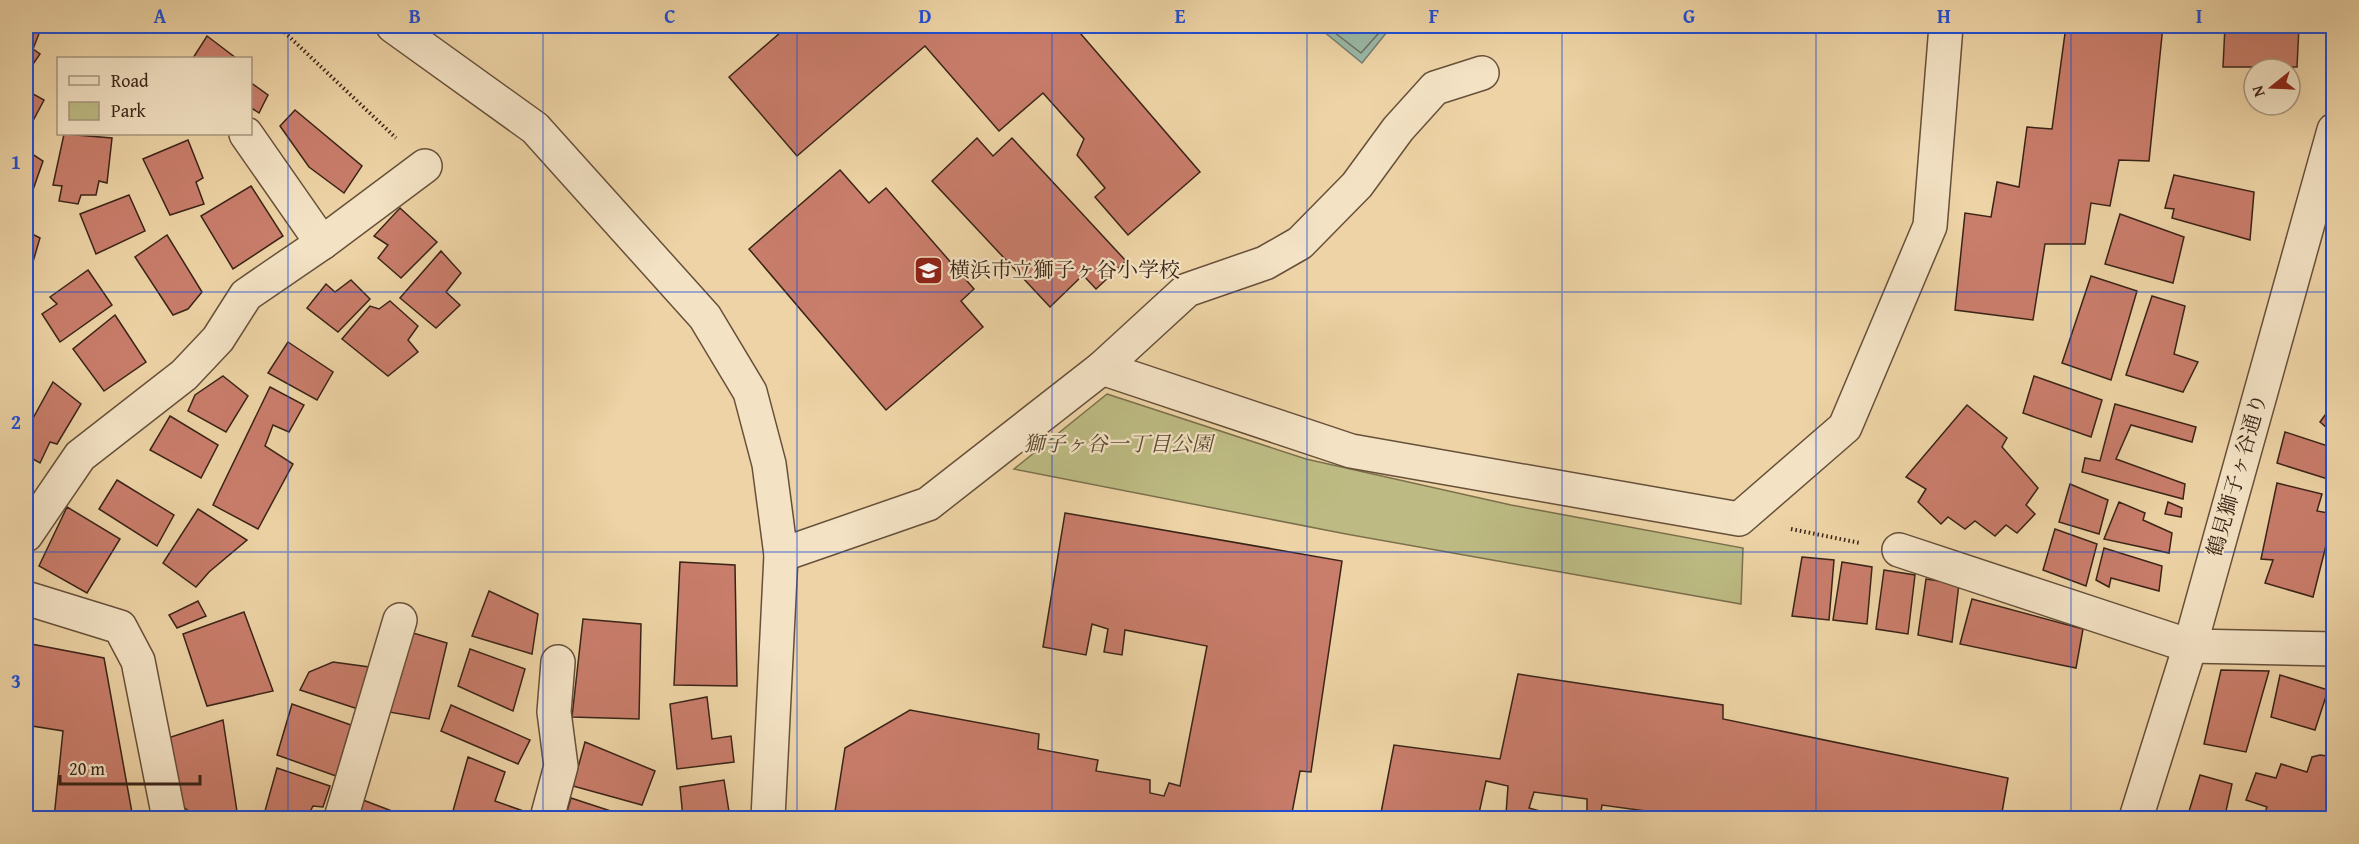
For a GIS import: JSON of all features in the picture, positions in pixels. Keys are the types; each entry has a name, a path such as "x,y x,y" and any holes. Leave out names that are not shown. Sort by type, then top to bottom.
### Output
{"street":[{"path":"393,26 535,128 705,316 750,392 769,464 781,555 768,819"},
{"path":"1102,368 1351,451 1739,519 1845,427 1930,226 1946,26"},
{"path":"781,555 928,504 1102,368 1187,290 1265,263 1300,243 1357,185 1398,129 1435,88 1482,73"},
{"name":"鶴見獅子ヶ谷通り","path":"2136,819 2190,646 2334,130"},
{"path":"247,135 322,243"},
{"path":"31,514 80,456 184,375 198,361 218,339 246,295 322,243 425,166"},
{"path":"1899,550 2190,646 2334,649"},
{"path":"26,598 120,627 138,661 173,817"},
{"path":"341,819 400,620"},
{"path":"547,819 561,766 554,712 558,662"}],"path":[{"path":"278,26 425,166"},
{"path":"1739,519 1899,550"}],"green space":[{"name":"獅子ヶ谷一丁目公園","path":"1107,394 1306,459 1511,505 1743,548 1741,604 1346,534 1014,469"}],"water":[{"path":"1317,26 1389,26 1391,27 1362,63"}],"building":[{"path":"26,26 42,26 33,49 40,54 27,73"},
{"path":"788,26 1074,26 1200,172 1128,235 1095,197 1105,188 1077,155 1084,139 1043,93 999,131 925,46 797,156 729,77"},
{"path":"2066,26 2163,26 2149,161 2119,160 2110,206 2091,203 2085,244 2045,244 2033,320 1955,310 1965,213 1991,217 1997,182 2019,187 2027,127 2052,129"},
{"path":"2225,26 2299,26 2297,57 2242,57 2242,67 2223,67"},
{"path":"207,36 235,57 194,57"},
{"path":"252,83 268,95 259,113 252,108"},
{"path":"26,90 44,100 27,132 26,131"},
{"path":"295,110 362,166 344,193 309,167 280,126"},
{"path":"64,135 112,138 107,183 99,181 96,195 81,195 78,204 59,201 62,186 53,185"},
{"path":"977,138 993,156 1012,138 1126,261 1096,289 1083,275 1050,307 932,181"},
{"path":"188,140 203,178 196,182 204,204 170,215 143,159"},
{"path":"26,150 43,161 26,210"},
{"path":"840,170 869,203 886,188 974,289 961,301 983,327 886,410 749,249"},
{"path":"2174,175 2254,192 2250,240 2172,218 2174,209 2165,208"},
{"path":"251,186 283,236 233,269 201,216"},
{"path":"129,195 145,231 96,254 80,214"},
{"path":"400,208 437,242 401,278 378,258 388,245 374,236"},
{"path":"2120,214 2184,237 2173,283 2105,264"},
{"path":"26,231 40,238 27,282 26,281"},
{"path":"167,235 202,292 188,309 173,315 135,257"},
{"path":"441,251 461,273 446,292 460,305 436,328 400,298"},
{"path":"88,270 112,305 60,342 42,314 57,304 50,297"},
{"path":"2091,276 2137,291 2111,380 2062,363"},
{"path":"351,280 370,299 338,332 307,308 326,284 335,292"},
{"path":"2152,296 2185,306 2174,354 2198,362 2183,392 2126,375"},
{"path":"390,301 418,326 408,340 418,352 388,376 342,339 370,306 379,309"},
{"path":"115,315 146,362 104,391 73,349"},
{"path":"288,342 333,372 317,400 268,373"},
{"path":"223,376 248,396 226,432 188,411 195,395"},
{"path":"2034,376 2102,400 2091,437 2023,413"},
{"path":"53,382 81,404 57,444 50,442 40,463 26,455 26,431"},
{"path":"270,387 304,405 289,432 273,425 265,446 293,464 258,529 213,505"},
{"path":"2334,403 2334,434 2320,422"},
{"path":"2115,404 2196,427 2192,442 2131,425 2116,459 2185,484 2183,499 2082,472 2085,458 2100,461"},
{"path":"1967,405 2007,438 2002,447 2038,488 2026,505 2035,514 2017,533 2006,525 1995,536 1975,521 1965,529 1948,517 1941,524 1918,502 1926,489 1906,477"},
{"path":"170,416 218,445 201,478 150,450"},
{"path":"2285,432 2334,448 2334,481 2277,463"},
{"path":"117,480 174,515 157,546 99,509"},
{"path":"2277,483 2322,494 2317,511 2334,514 2313,597 2265,583 2273,560 2261,559"},
{"path":"2070,484 2108,500 2099,534 2059,522"},
{"path":"2119,502 2145,513 2143,520 2172,533 2169,553 2104,539"},
{"path":"2168,502 2182,508 2181,517 2165,514"},
{"path":"67,507 120,539 87,593 39,566"},
{"path":"198,509 247,540 209,572 196,587 163,563"},
{"path":"1065,513 1342,561 1311,772 1300,771 1291,818 834,818 845,748 910,710 1039,734 1038,749 1098,760 1096,771 1150,780 1150,793 1164,796 1169,783 1180,786 1207,646 1125,630 1122,655 1104,652 1108,629 1092,624 1086,655 1043,647"},
{"path":"2055,529 2097,544 2086,586 2043,570"},
{"path":"2104,548 2162,566 2159,591 2111,578 2109,587 2096,580"},
{"path":"1802,557 1834,560 1829,620 1792,616"},
{"path":"680,562 735,565 737,686 674,685"},
{"path":"1842,562 1872,567 1867,624 1833,620"},
{"path":"1884,570 1915,575 1908,634 1876,629"},
{"path":"1926,579 1959,584 1952,642 1918,635"},
{"path":"489,591 538,614 532,654 472,636"},
{"path":"1972,599 2083,629 2076,668 1960,644"},
{"path":"198,601 206,616 177,628 169,615"},
{"path":"244,612 273,691 207,706 183,634"},
{"path":"583,619 641,624 639,719 572,717"},
{"path":"413,633 447,643 429,719 389,712"},
{"path":"26,643 104,658 133,818 54,818 63,731 26,725"},
{"path":"470,649 525,669 513,711 458,686"},
{"path":"333,662 369,667 358,709 300,690 309,672"},
{"path":"2221,670 2269,671 2246,752 2204,744"},
{"path":"1518,674 1723,705 1723,719 2008,778 2001,818 1659,818 1660,813 1602,805 1600,818 1587,818 1587,799 1534,792 1529,808 1540,811 1539,818 1525,818 1506,814 1508,786 1486,781 1478,818 1380,818 1394,745 1500,759"},
{"path":"2280,675 2328,690 2315,730 2271,717"},
{"path":"707,697 712,739 731,736 734,762 677,769 670,704"},
{"path":"292,704 351,725 336,776 277,755"},
{"path":"451,705 530,740 518,764 441,731"},
{"path":"223,720 238,818 199,818 179,804 168,738"},
{"path":"585,742 655,771 642,805 573,786"},
{"path":"2320,755 2334,757 2334,818 2263,818 2267,807 2246,800 2256,773 2276,778 2281,764 2307,772 2312,757"},
{"path":"468,757 505,772 495,801 529,813 527,818 451,818"},
{"path":"277,768 330,786 323,807 313,806 307,818 263,818"},
{"path":"2200,775 2232,784 2226,811 2251,818 2187,818"},
{"path":"724,780 730,818 683,818 680,787"},
{"path":"571,798 632,818 565,818"},
{"path":"363,800 397,813 395,818 358,818"}],"place":[{"name":"横浜市立獅子ヶ谷小学校","path":"928,270"}]}
